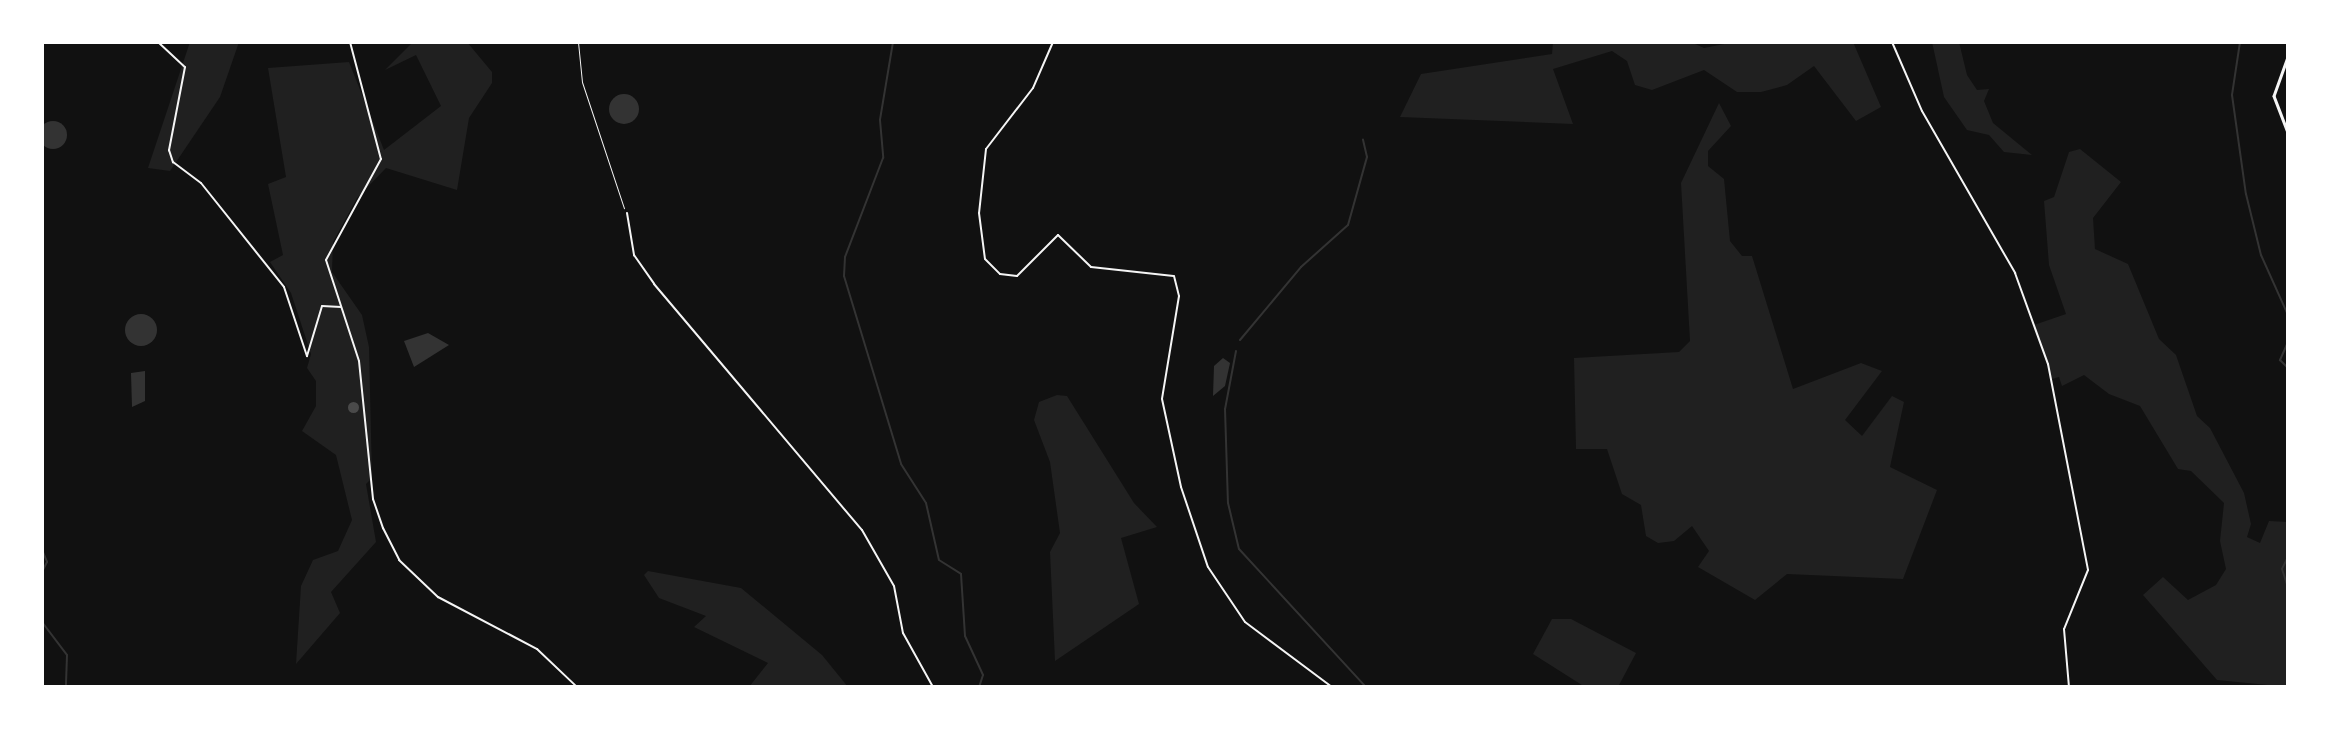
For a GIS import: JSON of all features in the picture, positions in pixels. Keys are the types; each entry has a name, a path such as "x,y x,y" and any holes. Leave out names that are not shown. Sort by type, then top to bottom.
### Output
{"street":[{"path":"158,42 185,67 169,150 173,162 201,183 284,287 306,356 322,306 327,302 342,308"},
{"path":"350,42 381,159 326,260 359,361 373,499 395,554 438,597 537,649 577,687"},
{"path":"1053,42 1033,88 986,149 979,213 985,259 1000,274 1017,276 1058,234 1091,267 1174,276 1179,296 1161,391 1181,487 1208,567 1245,622 1332,687"},
{"path":"1892,42 1922,111 2015,273 2048,364 2088,570 2064,629 2069,687"},
{"path":"2288,57 2274,96 2288,134"},
{"path":"627,213 634,255 654,284 862,530 894,586 903,633 933,687"}],"path":[{"path":"578,42 582,82 627,213"}],"shaded area":[{"path":"190,42 239,42 220,97 170,171 148,168"},
{"path":"413,42 467,42 492,72 492,83 469,118 457,190 386,168 357,198 333,242 332,272 362,315 369,347 372,478 366,484 376,542 331,592 340,613 296,664 301,586 313,560 338,551 352,520 336,455 302,431 316,406 316,381 307,368 311,354 291,293 270,262 283,255 268,184 286,177 268,68 349,62 384,150 441,106 416,55 385,70"},
{"path":"1553,42 1691,42 1704,48 1734,42 1853,42 1881,107 1856,121 1814,66 1787,85 1761,92 1737,92 1704,70 1652,90 1635,85 1627,61 1612,51 1553,69 1573,124 1400,117 1421,74 1552,54"},
{"path":"1932,42 1959,42 1967,75 1977,90 1989,89 1984,101 1993,123 2032,155 2004,152 1989,135 1967,130 1944,97"},
{"path":"624,94 634,99 639,109 634,119 624,124 614,119 609,109 614,99"},
{"path":"1719,103 1731,126 1708,151 1708,166 1724,179 1730,241 1742,256 1752,256 1793,389 1861,363 1882,371 1845,420 1862,436 1892,396 1904,402 1890,467 1937,490 1903,579 1787,574 1755,600 1698,567 1709,551 1692,526 1674,541 1658,543 1646,536 1641,505 1622,494 1607,449 1576,449 1574,358 1679,352 1690,341 1681,183"},
{"path":"53,121 63,125 67,135 63,145 53,149 43,145 39,135 43,125"},
{"path":"2080,149 2121,182 2093,218 2095,249 2128,264 2159,339 2176,355 2197,416 2210,428 2244,493 2251,524 2247,537 2260,543 2269,521 2288,522 2288,687 2217,680 2143,595 2163,577 2188,600 2216,585 2226,569 2220,541 2224,503 2191,471 2178,469 2140,406 2109,394 2084,375 2062,386 2059,377 2052,379 2034,325 2066,314 2049,265 2044,201 2054,197 2069,152"},
{"path":"141,314 152,319 157,330 152,341 141,346 130,341 125,330 130,319"},
{"path":"428,333 449,345 414,367 404,341"},
{"path":"1223,358 1230,363 1225,386 1213,396 1214,366"},
{"path":"145,371 145,401 132,407 131,373"},
{"path":"1057,395 1067,396 1134,503 1157,527 1121,538 1139,604 1055,661 1050,552 1060,533 1050,462 1034,420 1039,402"},
{"path":"648,571 741,588 822,655 848,687 749,687 768,663 694,627 706,616 659,598 644,575"},
{"path":"1552,619 1571,619 1636,653 1618,687 1585,687 1533,654"}],"building":[{"path":"353,401 359,407 353,413 347,407"}],"waterway":[{"path":"893,42 880,120 883,158 845,257 844,276 901,464 926,503 939,560 961,574 965,636 983,675 979,687"},
{"path":"2240,42 2232,95 2246,194 2261,255 2288,315"},
{"path":"1240,340 1301,267 1348,225 1367,157 1363,139"},
{"path":"2288,342 2280,360 2288,368"},
{"path":"1236,351 1225,409 1228,503 1239,549 1366,687"},
{"path":"42,550 47,562 42,572"},
{"path":"2288,557 2282,569 2288,588"},
{"path":"42,622 67,655 66,687"}]}
